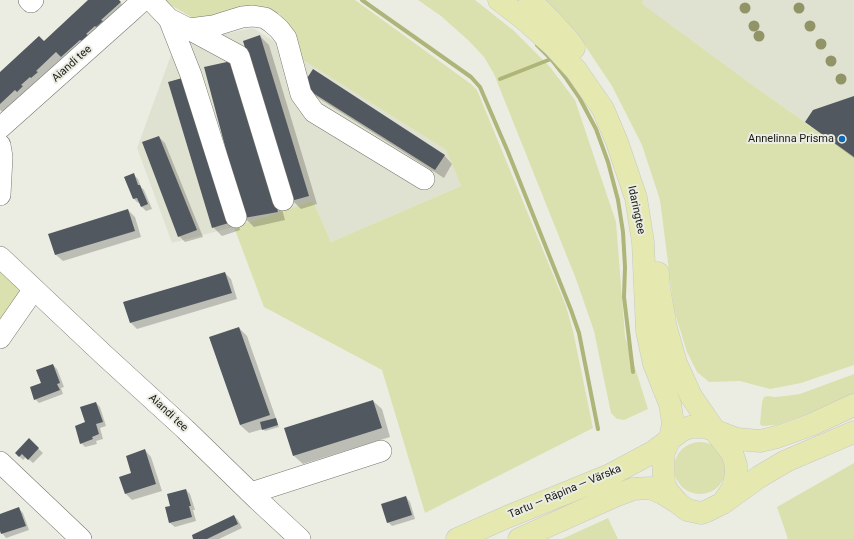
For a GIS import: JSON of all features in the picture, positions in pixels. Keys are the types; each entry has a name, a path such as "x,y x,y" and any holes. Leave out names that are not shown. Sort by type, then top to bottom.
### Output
{"main road":[{"name":"Idaringtee","path":"499,0 526,20 554,46 576,70 603,109 617,142 636,198 643,242 647,332 654,364 670,404 673,423 670,439"},
{"name":"Idaringtee","path":"530,0 569,42 606,94 617,112 625,130 641,169 648,200 656,247 659,288 666,328 676,362 691,396 715,431"},
{"path":"854,405 813,424 777,437 760,441 736,440 705,427 690,427 681,431 670,439 663,454 664,484 669,493 678,503 687,510 701,513 723,503 759,477 786,461 854,432"},
{"path":"715,431 732,454 736,465 736,475 733,488 723,503"},
{"name":"Tartu — Räpina — Värska","path":"457,539 513,514 610,475 653,452 670,439"},
{"name":"Tartu — Räpina — Värska","path":"519,539 633,489 650,488 662,493 678,503"}],"street":[{"path":"29,0 31,2 33,0"},
{"name":"Aiandi tee","path":"0,128 143,0"},
{"path":"151,0 169,19 239,56 283,200"},
{"path":"189,29 213,26 242,17 253,16 265,18 279,29 286,38 301,94 314,112 424,179"},
{"path":"169,19 191,75 236,217"},
{"path":"0,145 2,157 0,195"},
{"name":"Aiandi tee","path":"0,257 185,429 300,539"},
{"path":"0,338 34,289"},
{"path":"251,493 381,451"},
{"path":"0,462 81,539"}],"shaded area":[{"path":"643,0 854,0 854,157 641,4"},
{"path":"253,28 446,150 461,186 331,242 313,201 234,227 172,243 137,148 175,44"}],"green space":[{"path":"162,0 355,0 471,84 477,90 566,306 573,331 593,428 425,513 382,370 264,307 234,227 313,201 331,242 461,186 446,150 300,58 297,39 279,13 239,11 200,22"},
{"path":"418,0 475,0 513,30 550,67 575,100 616,222 625,336 648,409 624,420 617,419 611,413 594,331 576,279 494,74 484,57 469,41 441,16"},
{"path":"546,0 643,0 642,4 854,157 854,365 801,383 770,389 740,381 709,382 697,372 687,352 674,310 660,200 642,145 612,86 584,44"},
{"path":"0,265 25,291 0,329"},
{"path":"854,374 854,394 810,413 776,425 762,426 760,424 762,402 764,397 800,394"},
{"path":"695,442 705,442 719,449 726,463 726,473 719,487 705,494 695,494 685,490 678,483 674,473 674,463 678,453 685,446"},
{"path":"854,463 854,539 788,539 777,507"},
{"path":"608,518 618,539 562,539"}],"building":[{"path":"88,0 119,0 121,2 101,20 103,21 86,34 88,35 82,41 80,40 61,57 56,52 36,71 38,72 21,85 23,86 17,92 15,90 0,104 0,72 39,36 44,41"},
{"path":"260,35 309,196 291,201 243,41"},
{"path":"236,60 278,212 244,218 204,67"},
{"path":"313,69 445,155 435,170 302,86"},
{"path":"186,77 232,222 212,228 168,82"},
{"name":"Annelinna Prisma","path":"854,96 854,157 805,122 813,110"},
{"path":"159,136 197,230 178,237 142,142"},
{"path":"134,173 138,185 140,185 148,204 141,207 137,198 133,199 124,177"},
{"path":"128,209 135,231 55,255 48,234"},
{"path":"225,272 232,293 130,323 123,302"},
{"path":"239,327 270,415 240,425 209,337"},
{"path":"53,364 60,383 57,384 60,390 34,400 30,387 41,383 36,370"},
{"path":"373,400 382,428 293,456 284,428"},
{"path":"96,402 103,422 96,424 99,434 92,437 93,439 80,444 75,426 85,422 80,407"},
{"path":"276,418 278,425 262,430 260,422"},
{"path":"29,438 39,448 28,460 22,454 19,457 15,453"},
{"path":"145,449 156,484 125,494 119,477 131,473 126,456"},
{"path":"186,489 191,506 189,506 192,517 169,523 165,507 170,506 167,494"},
{"path":"406,496 412,515 387,523 381,504"},
{"path":"19,507 26,526 1,534 0,514"},
{"path":"234,515 238,524 207,539 193,539 192,535"}],"waterway":[{"path":"362,0 471,77 480,87 508,152 579,333 598,429"},
{"path":"537,45 551,59"},
{"path":"500,79 551,59 579,97 596,129 608,162 618,200 623,232 625,267 624,297 633,372"}],"place":[{"name":"Annelinna Prisma","path":"842,139"}]}
